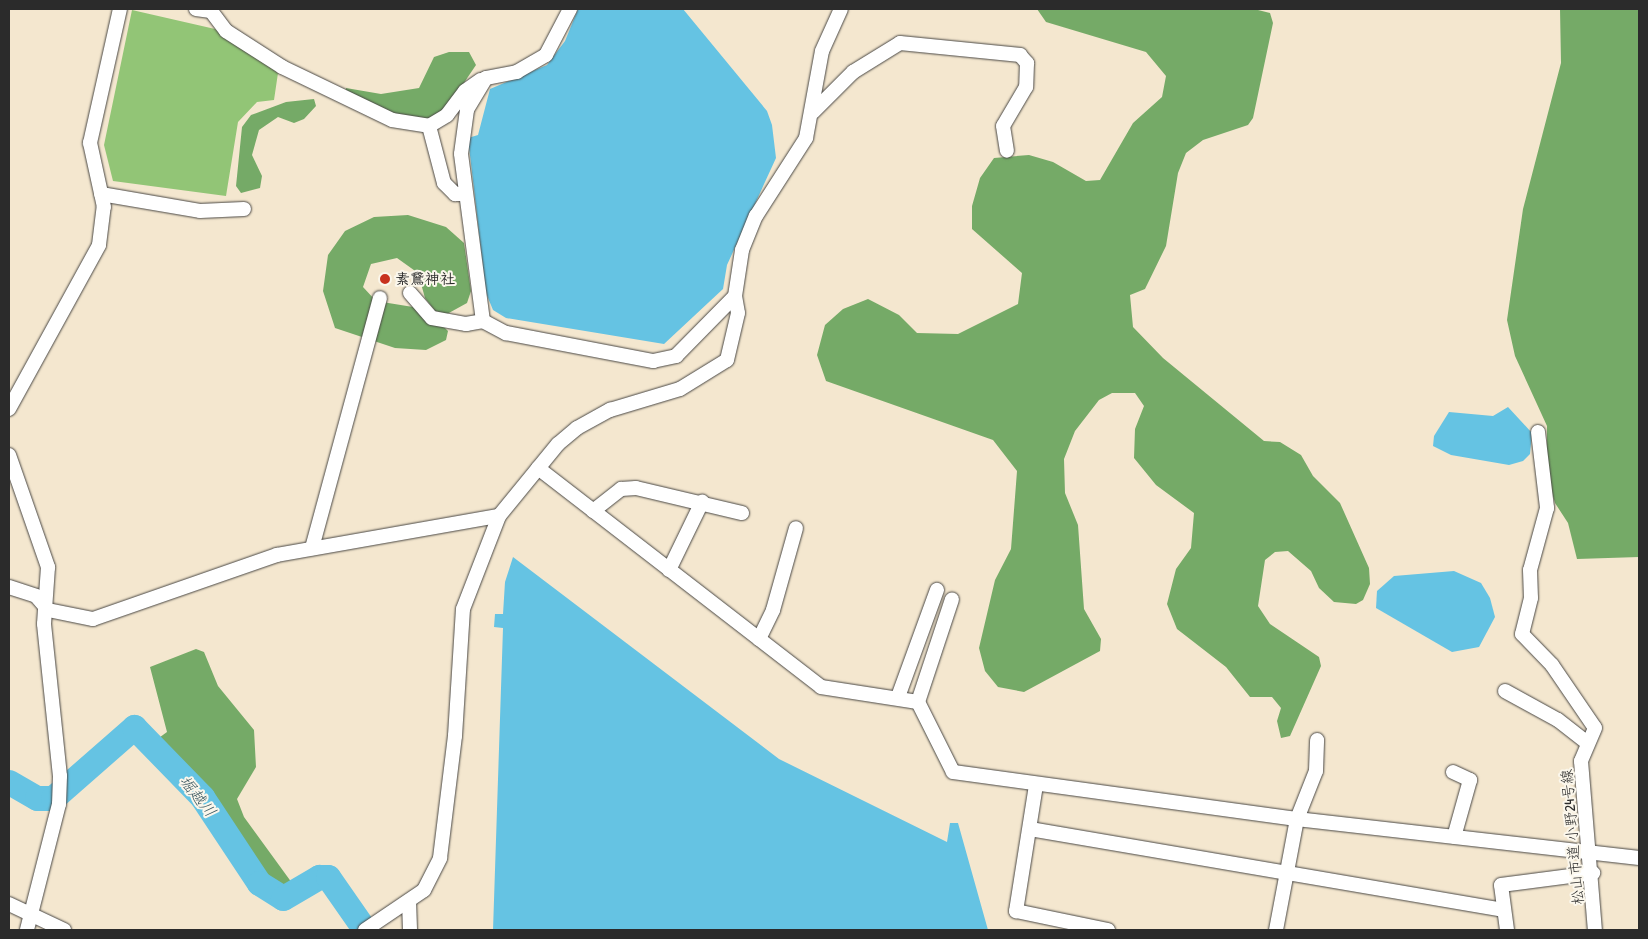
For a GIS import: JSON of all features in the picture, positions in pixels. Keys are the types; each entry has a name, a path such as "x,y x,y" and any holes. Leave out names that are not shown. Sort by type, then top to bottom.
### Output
{"street":[{"path":"9,409 99,245 101,194 90,143 120,9"},
{"path":"196,9 210,12 241,42 307,81 392,120 430,126 447,115 473,83 534,65 556,42 570,9"},
{"path":"365,930 424,890 440,858 455,736 464,609 499,516 538,468 577,428 610,410 680,390 727,360 738,313 735,296 742,250 756,216 794,163 813,112 822,51 841,9"},
{"path":"813,112 853,72 900,43 1020,55 1027,63 1026,87 1003,126 1007,151"},
{"path":"484,321 464,194 463,128 473,97 486,78"},
{"path":"430,126 444,183 455,194 464,194"},
{"path":"101,194 200,211 244,209"},
{"path":"410,293 432,318 466,324 484,321 506,333 653,361 676,356 735,296"},
{"path":"312,548 380,298"},
{"name":"松山市道 小野24号線","path":"1538,432 1547,508 1530,570 1531,598 1522,634 1552,665 1574,702 1592,720 1595,728 1587,743 1581,762 1590,853 1594,873 1596,930"},
{"path":"9,455 48,568 48,610 44,624 59,804 27,930"},
{"path":"538,468 821,687 898,697 918,702"},
{"path":"592,511 621,489 629,488 702,502 742,513"},
{"path":"669,570 702,502"},
{"path":"9,587 36,596 48,610 93,619 126,610 192,582 312,548 499,516"},
{"path":"759,638 773,610 796,528"},
{"path":"898,697 937,590"},
{"path":"952,599 918,702 954,772 1036,785 1297,819 1639,858"},
{"path":"1505,691 1558,720 1587,743"},
{"path":"1276,930 1285,873 1297,819 1316,771 1317,740"},
{"path":"1453,772 1470,780 1454,837"},
{"path":"1036,785 1016,912 1108,930"},
{"path":"1030,829 1503,910"},
{"path":"1507,930 1501,885 1594,873"},
{"path":"409,901 410,930"},
{"path":"9,904 64,930"}],"green space":[{"path":"1037,9 1254,9 1270,13 1273,23 1253,118 1248,125 1203,140 1186,153 1178,173 1166,246 1145,289 1130,295 1133,327 1163,358 1264,441 1280,442 1301,455 1313,476 1340,503 1369,568 1370,584 1363,600 1356,604 1334,602 1319,588 1311,571 1288,551 1275,552 1265,560 1258,606 1270,624 1319,657 1321,666 1290,736 1281,738 1277,721 1281,708 1272,697 1250,697 1226,667 1177,629 1167,604 1176,569 1191,548 1194,513 1156,485 1134,458 1135,429 1144,406 1135,393 1112,393 1099,400 1075,431 1064,459 1065,493 1078,525 1084,609 1101,639 1100,651 1024,692 998,687 985,671 979,648 995,580 1011,549 1017,471 993,440 826,381 817,355 825,325 843,309 868,299 899,315 917,333 958,334 1018,304 1022,273 972,229 972,206 980,178 994,158 1029,155 1053,162 1086,181 1100,180 1133,123 1162,97 1166,76 1146,52 1046,22"},
{"path":"1560,9 1639,9 1639,557 1577,559 1568,523 1555,503 1547,476 1547,426 1515,356 1507,320 1523,209 1561,63"},
{"path":"132,10 215,29 278,73 274,100 257,102 238,122 226,196 113,181 104,145"},
{"path":"449,52 469,52 476,65 445,111 431,119 397,115 345,94 346,88 381,94 419,88 434,57"},
{"path":"314,99 316,106 304,119 294,123 278,117 259,130 252,155 262,176 260,188 241,193 236,186 242,127 251,115 286,102"},
{"path":"408,215 446,227 464,243 471,291 467,303 447,314 435,311 425,298 418,273 397,258 371,264 363,287 376,301 413,307 442,325 448,331 446,340 426,350 395,348 335,328 323,291 328,255 345,231 374,217"},
{"path":"196,649 204,652 218,686 254,730 256,767 237,799 244,817 292,883 288,889 275,890 262,880 205,794 156,740 167,732 150,667"}],"water":[{"path":"578,9 683,9 767,111 772,125 776,158 727,265 723,289 664,344 506,318 493,310 486,293 468,138 478,135 490,89 547,65 565,41"},
{"path":"1508,407 1532,433 1530,454 1523,461 1509,465 1451,455 1433,446 1434,436 1449,412 1493,416"},
{"path":"513,557 779,759 947,842 950,823 958,823 988,930 493,930 503,628 494,627 495,614 503,614 505,582"},
{"path":"1454,571 1481,583 1490,598 1495,617 1479,647 1452,652 1376,608 1377,591 1394,576"}],"waterway":[{"name":"堀越川","path":"9,782 37,798 53,798 134,727 202,797 259,883 283,898 319,877 328,877 365,930"}],"place":[{"name":"素鵞神社","path":"385,279"}]}
